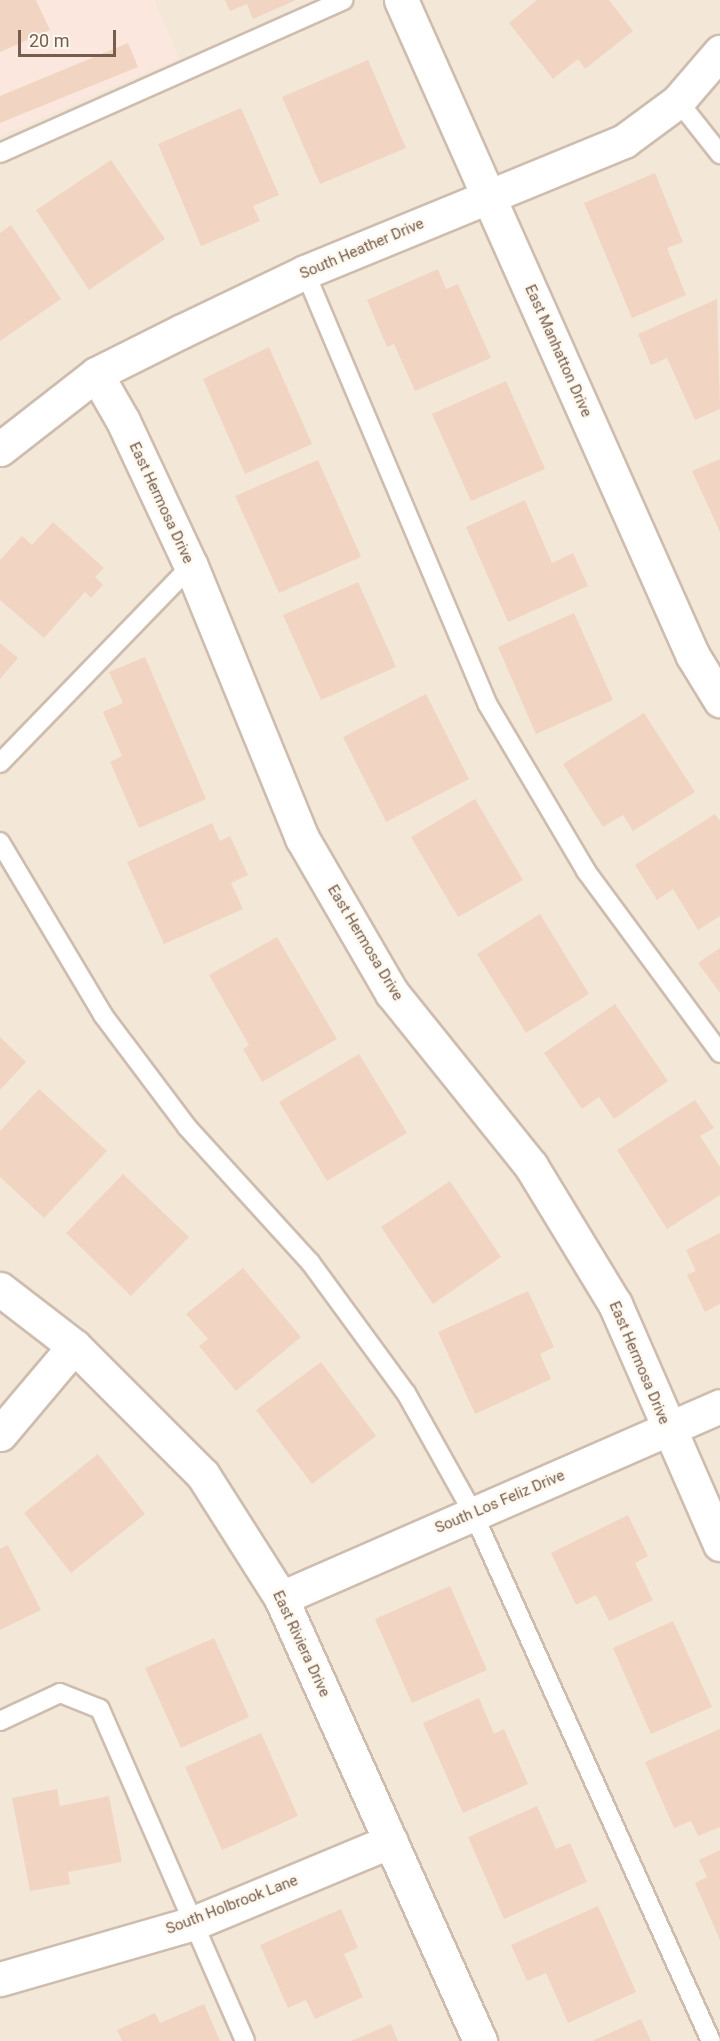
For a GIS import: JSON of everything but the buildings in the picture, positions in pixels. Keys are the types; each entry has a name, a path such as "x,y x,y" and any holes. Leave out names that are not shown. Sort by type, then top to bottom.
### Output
{"street":[{"name":"East Manhatton Drive","path":"401,0 693,656 720,700"},
{"name":"South Heather Drive","path":"0,449 96,374 305,272 624,141 678,101 720,52"},
{"name":"East Hermosa Drive","path":"96,374 123,421 191,566 302,838 392,993 531,1166 615,1304 720,1544"},
{"name":"East Riviera Drive","path":"0,1289 74,1346 203,1475 281,1598 480,2041"},
{"path":"0,1434 74,1346"},
{"name":"South Los Feliz Drive","path":"281,1598 720,1406"},
{"name":"South Holbrook Lane","path":"0,1979 194,1923 390,1841"}],"lane":[{"path":"0,153 343,0"},
{"path":"678,101 720,154"},
{"path":"305,272 488,705 586,871 720,1053"},
{"path":"0,763 191,566"},
{"path":"0,842 103,1015 186,1127 310,1262 406,1393 473,1514 711,2041"},
{"path":"0,1721 60,1693 100,1709 246,2041"}],"shaded area":[{"path":"0,0 154,0 179,58 0,136"},
{"path":"154,0 720,0 720,2041 0,2041 0,136 178,58"}]}
